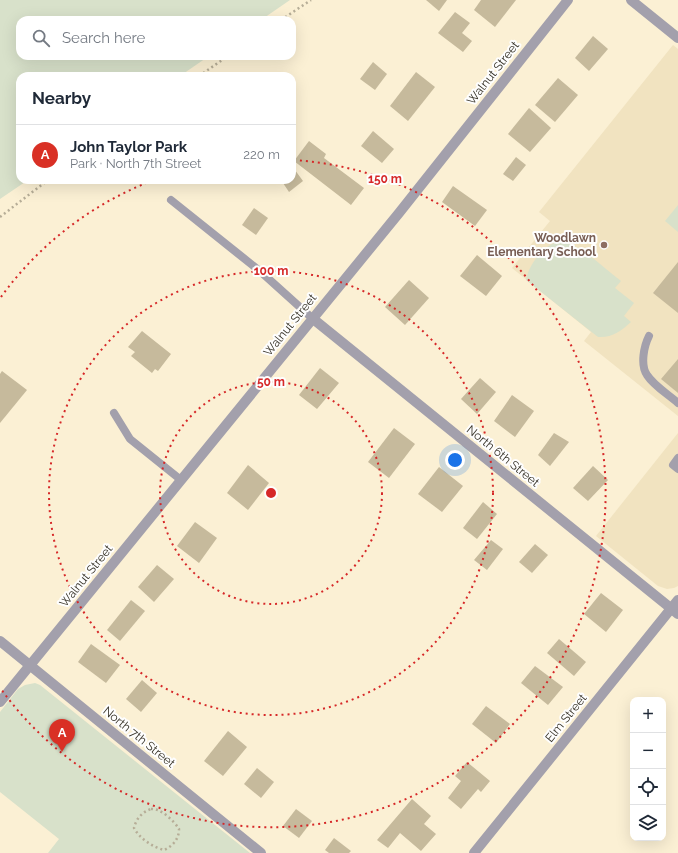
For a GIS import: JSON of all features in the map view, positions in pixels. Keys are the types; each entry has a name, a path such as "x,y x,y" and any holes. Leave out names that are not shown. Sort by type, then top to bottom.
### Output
{"street":[{"name":"Walnut Street","path":"0,702 399,213 568,0"},
{"path":"631,0 678,38"},
{"name":"North 6th Street","path":"312,318 675,611"},
{"name":"Elm Street","path":"474,853 675,611 678,600"},
{"name":"North 7th Street","path":"0,641 255,851"}],"lane":[{"path":"171,200 260,272 312,318"},
{"path":"649,336 644,345 643,356 646,374 654,383 678,403"},
{"path":"114,413 130,439 181,480"},
{"path":"678,458 673,465 678,469"}],"path":[{"path":"288,16 311,0"},
{"path":"205,72 222,60"},
{"path":"0,216 43,184"},
{"path":"155,808 160,810 179,829 179,834 176,841 164,852 141,837 134,828 140,815 155,808"}],"shaded area":[{"name":"Woodlawn Elementary School","path":"673,45 678,49 678,416 584,341 591,332 512,268 550,221 539,212"},
{"path":"678,433 678,586 667,589 658,586 596,536"}],"green space":[{"path":"0,0 290,0 267,16 16,16 16,60 203,60 186,72 16,72 16,184 22,184 0,199"},
{"path":"678,205 678,232 665,221"},
{"path":"559,241 568,243 592,257 621,281 615,288 634,303 624,316 631,322 620,331 612,335 598,337 526,280 530,268 542,251 553,243"},
{"path":"35,683 40,685 250,853 48,853 59,839 0,792 0,712 18,689 25,685"}],"building":[{"path":"426,0 447,0 439,11"},
{"path":"481,0 516,0 495,27 474,10"},
{"path":"455,12 470,23 462,33 472,41 463,52 438,33"},
{"path":"593,36 608,49 589,71 575,58"},
{"path":"373,62 387,74 375,90 360,79"},
{"path":"416,72 435,87 408,121 390,106"},
{"path":"558,78 578,95 555,122 535,105"},
{"path":"529,108 551,128 530,152 508,134"},
{"path":"373,131 394,149 382,163 361,146"},
{"path":"309,141 326,154 324,158 364,188 351,205 296,163 296,158"},
{"path":"516,157 526,165 513,181 503,174"},
{"path":"296,171 303,181 289,192 284,184 296,184"},
{"path":"453,186 487,210 475,226 442,202"},
{"path":"254,208 268,218 256,235 242,225"},
{"path":"477,255 502,276 486,296 460,276"},
{"path":"678,262 678,313 653,293"},
{"path":"409,280 429,298 405,325 385,307"},
{"path":"142,331 171,354 158,371 155,369 152,373 131,356 135,352 128,347"},
{"path":"678,359 678,393 661,379"},
{"path":"320,368 339,383 317,409 299,395"},
{"path":"2,371 27,390 0,423 0,374"},
{"path":"480,378 496,392 477,414 461,399"},
{"path":"512,395 534,411 515,437 494,421"},
{"path":"394,428 415,444 389,478 368,462"},
{"path":"554,433 569,442 550,466 538,455"},
{"path":"248,465 269,483 248,510 227,493"},
{"path":"593,466 608,480 588,501 573,488"},
{"path":"439,467 463,486 442,512 418,494"},
{"path":"483,502 497,514 477,539 463,528"},
{"path":"195,522 217,538 199,563 177,546"},
{"path":"491,540 503,549 487,570 474,560"},
{"path":"535,544 548,555 532,573 519,562"},
{"path":"157,565 174,579 154,602 138,587"},
{"path":"601,593 623,610 606,632 584,614"},
{"path":"131,600 145,611 120,641 107,630"},
{"path":"559,639 586,662 574,676 547,653"},
{"path":"91,644 120,665 106,683 78,662"},
{"path":"535,666 563,687 548,705 521,683"},
{"path":"142,680 157,693 141,712 126,699"},
{"path":"486,706 510,724 496,743 472,724"},
{"path":"228,731 247,747 223,776 204,761"},
{"path":"467,762 490,781 481,792 478,789 461,809 448,798 461,781 455,776"},
{"path":"257,768 274,782 261,798 244,784"},
{"path":"412,799 431,816 424,824 436,834 421,851 400,833 388,848 377,840"},
{"path":"296,809 312,821 299,838 283,826"},
{"path":"334,838 351,851 349,853 329,853 325,850"}],"place":[{"name":"Woodlawn Elementary School","path":"604,245"},
{"name":"John Taylor Park","path":"62,752"}]}
